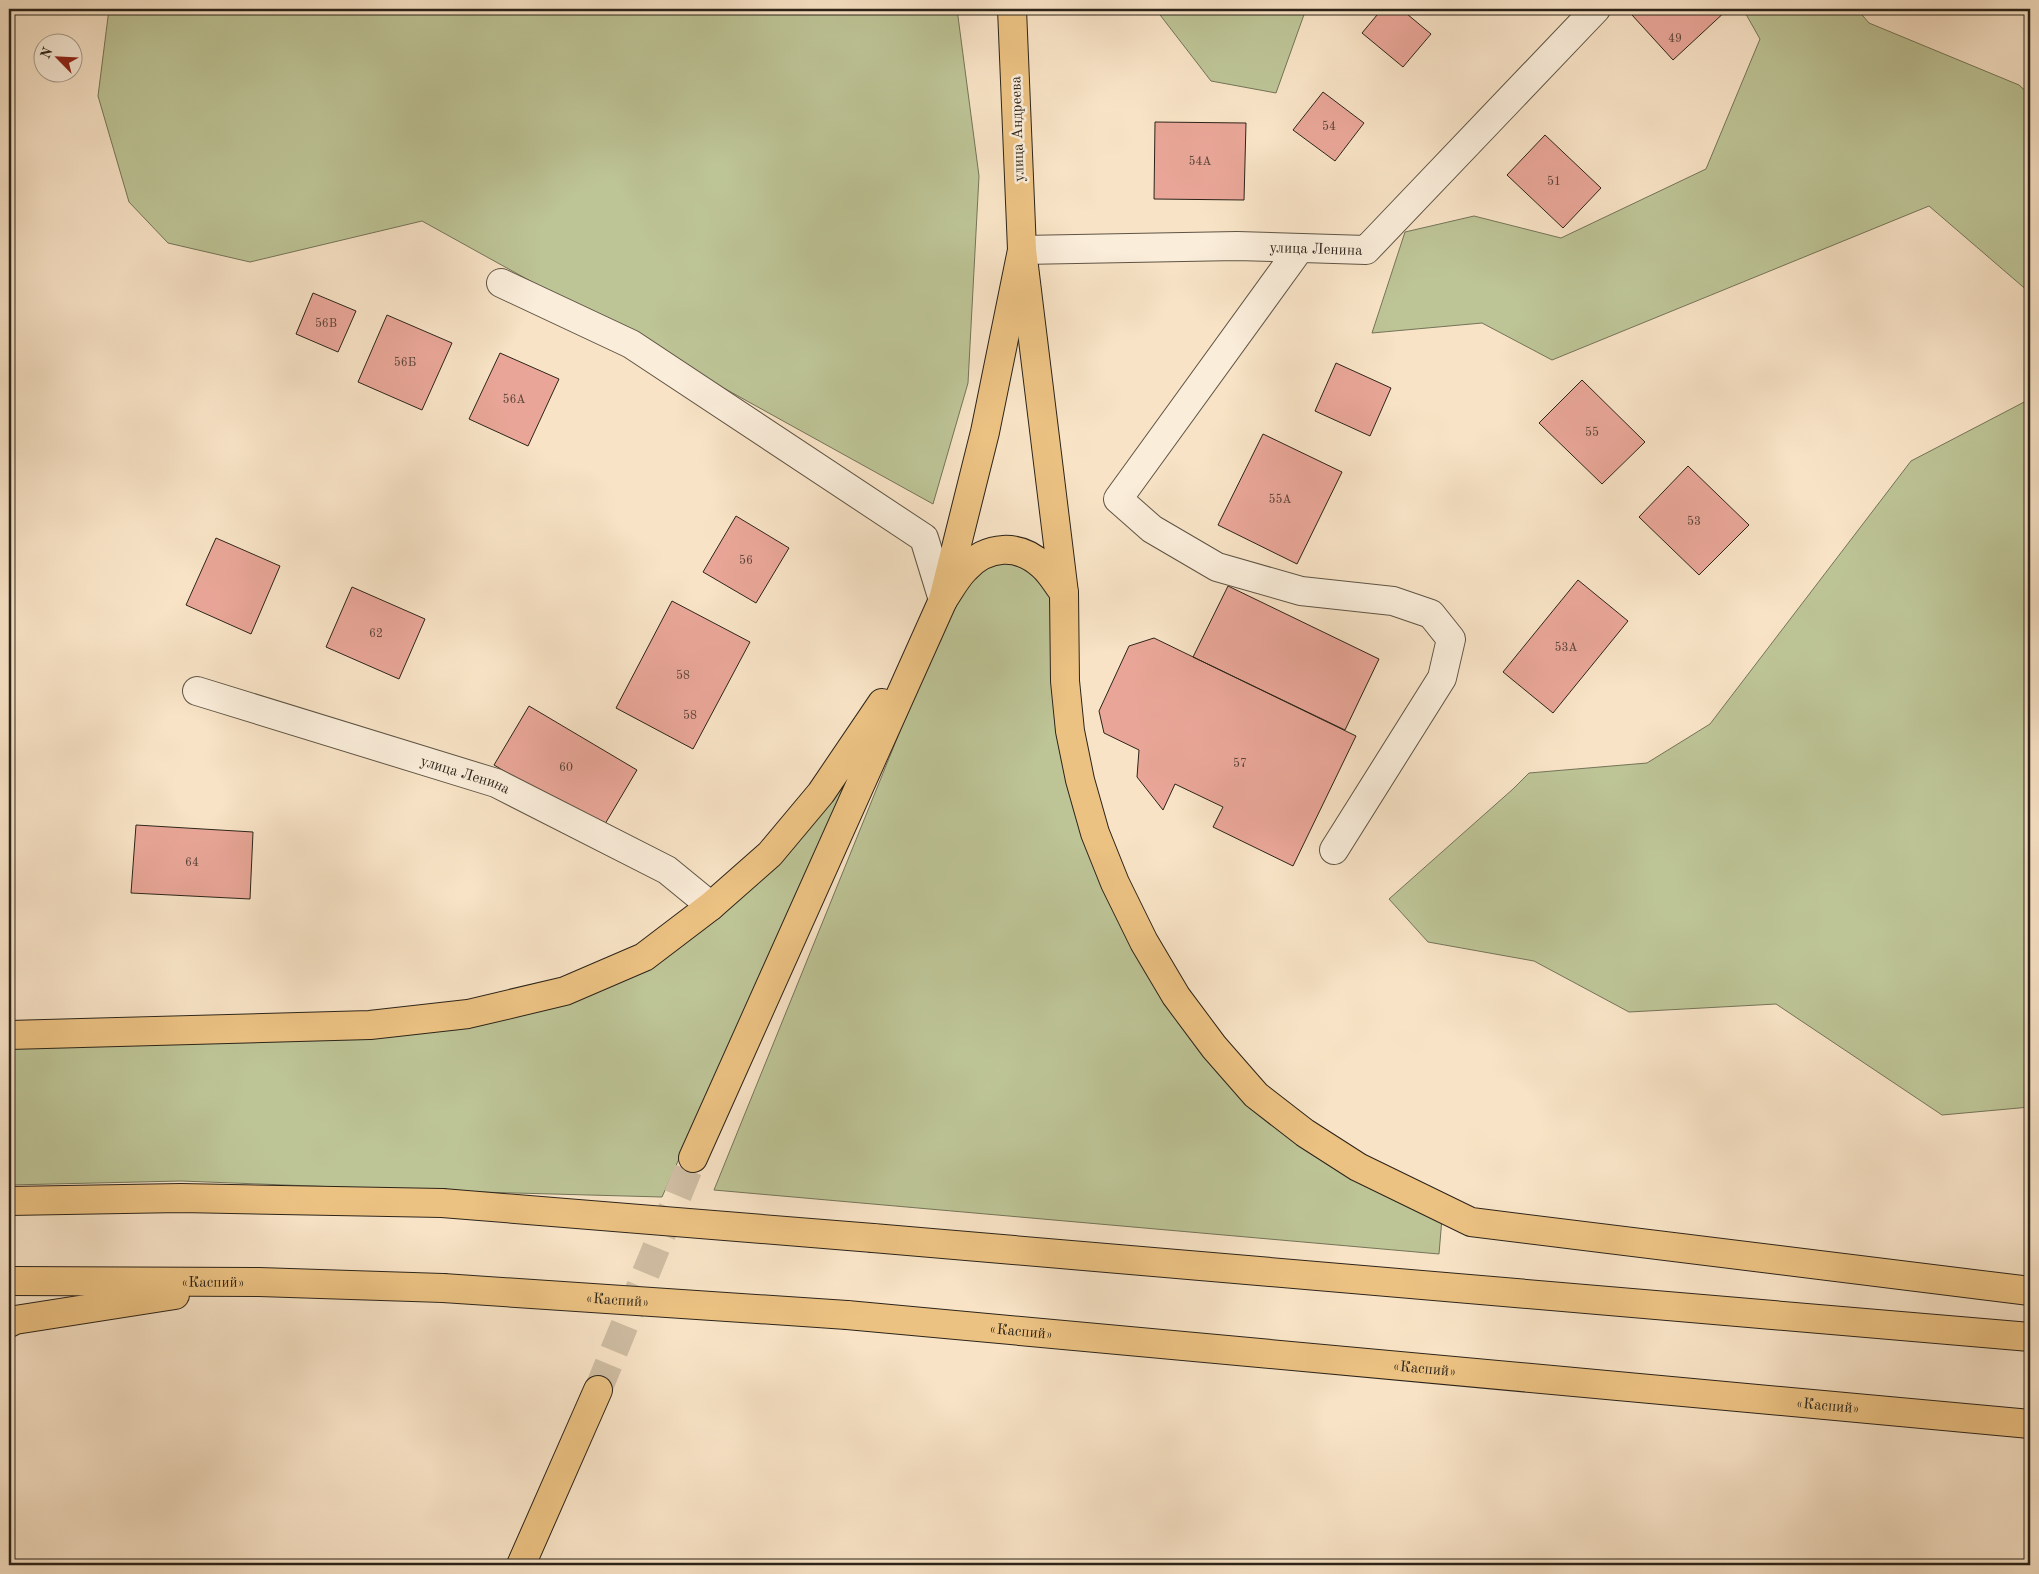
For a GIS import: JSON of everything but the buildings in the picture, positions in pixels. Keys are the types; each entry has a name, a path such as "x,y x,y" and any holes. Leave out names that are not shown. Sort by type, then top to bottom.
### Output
{"main road":[{"name":"улица Андреева","path":"1012,9 1022,250"},
{"path":"1022,250 1064,593 1065,681 1070,731 1080,780 1095,833 1115,883 1144,942 1176,996 1214,1047 1256,1095 1305,1133 1358,1167 1471,1222 2030,1291"},
{"path":"693,1158 943,600 985,432 1022,250"},
{"path":"9,1035 370,1024 468,1014 565,991 644,957 712,906 770,854 821,793 875,715 943,600 964,569 982,555 998,549 1018,551 1043,566 1064,593"},
{"path":"9,1201 181,1198 442,1203 2030,1337"},
{"name":"«Каспий»","path":"9,1281 259,1282 443,1288 847,1315 2030,1424"},
{"path":"9,1323 15,1320 259,1282"},
{"path":"521,1565 598,1390"}],"street":[{"name":"улица Ленина","path":"1022,250 1237,246 1366,250 1596,9"},
{"path":"1300,248 1118,499 1152,529 1217,566 1301,591 1393,601 1431,614 1451,638 1442,678 1334,850"},
{"path":"501,283 631,344 924,538 943,600"},
{"name":"улица Ленина","path":"197,691 496,783 666,870 712,906"}],"green space":[{"path":"109,9 957,9 979,176 968,383 933,504 422,221 250,262 168,243 129,202 98,96"},
{"path":"1160,9 1306,9 1276,93 1211,81 1157,11"},
{"path":"1743,9 1857,9 1869,23 2019,85 2030,95 2030,296 2029,292 1929,206 1552,360 1482,323 1372,333 1405,232 1474,216 1561,238 1706,169 1760,39"},
{"path":"2030,399 2030,1107 1942,1115 1776,1004 1629,1012 1534,961 1428,942 1389,899 1529,773 1647,763 1710,724 1911,461"},
{"path":"995,561 1016,566 1032,573 1050,591 1056,601 1074,796 1224,1069 1442,1218 1439,1254 714,1190 954,598 976,568"},
{"path":"862,748 662,1197 181,1181 9,1185 9,1046 371,1036 650,967"}],"tunnel":[{"path":"598,1390 693,1158"}]}
